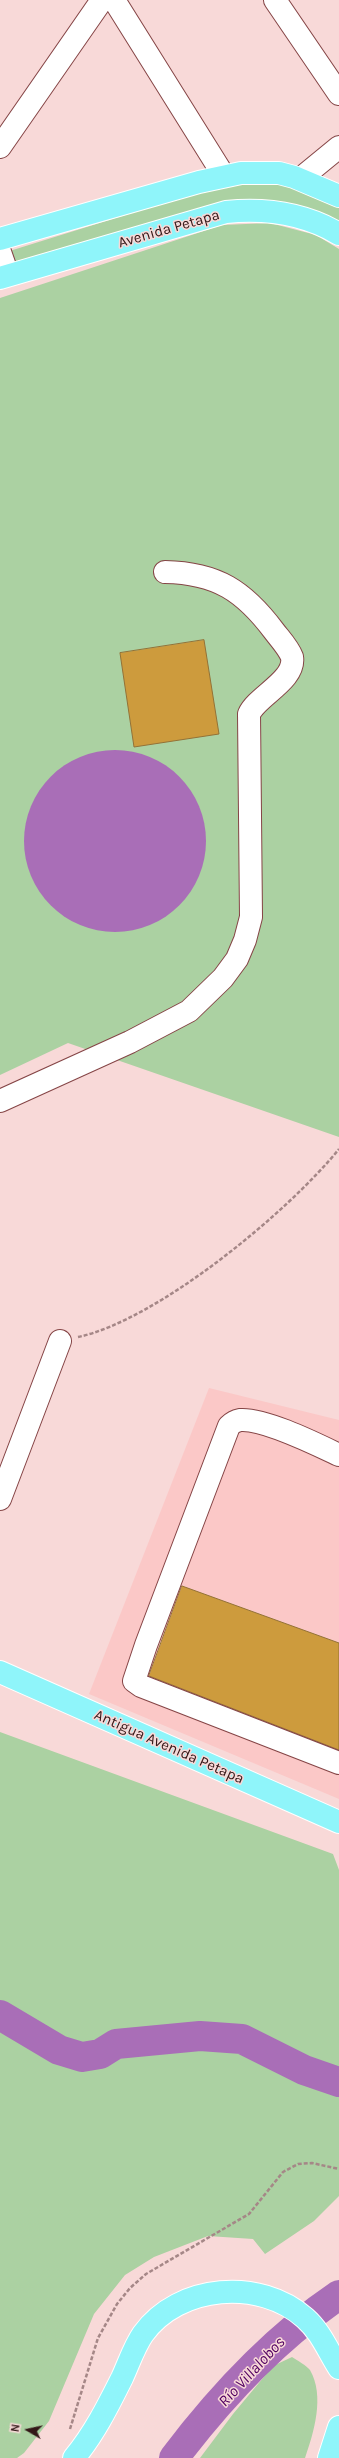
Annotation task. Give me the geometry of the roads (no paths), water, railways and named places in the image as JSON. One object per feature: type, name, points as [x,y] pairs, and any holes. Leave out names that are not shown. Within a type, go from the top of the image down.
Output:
[{"type":"main road","points":[[0,239],[224,176],[259,172],[279,173],[300,179],[339,196]]},
{"type":"main road","name":"Avenida Petapa","points":[[4,276],[226,212],[280,212],[311,220],[339,234]]},
{"type":"main road","name":"Antigua Avenida Petapa","points":[[0,1672],[339,1822]]},
{"type":"main road","points":[[74,2458],[104,2413],[142,2336],[156,2320],[175,2306],[194,2297],[215,2293],[252,2294],[281,2302],[306,2318],[324,2340],[338,2366]]},
{"type":"main road","points":[[329,2458],[339,2427]]},
{"type":"street","points":[[0,147],[102,0]]},
{"type":"street","points":[[114,0],[224,176]]},
{"type":"street","points":[[275,0],[339,94]]},
{"type":"street","points":[[300,179],[339,147]]},
{"type":"street","points":[[0,252],[4,276]]},
{"type":"street","points":[[0,1102],[130,1042],[189,1011],[223,978],[237,959],[245,940],[251,917],[249,714],[251,709],[274,689],[287,673],[291,666],[292,657],[259,611],[238,592],[196,575],[165,572]]},
{"type":"street","points":[[0,1499],[60,1341]]},
{"type":"street","points":[[339,1455],[307,1440],[263,1424],[241,1420],[229,1426],[134,1681],[141,1686],[339,1763]]},
{"type":"waterway","points":[[0,2015],[59,2050],[82,2057],[100,2054],[116,2044],[200,2036],[242,2039],[304,2070],[339,2082]]},
{"type":"waterway","name":"Río Villalobos","points":[[174,2458],[211,2412],[250,2369],[293,2330],[339,2295]]}]
